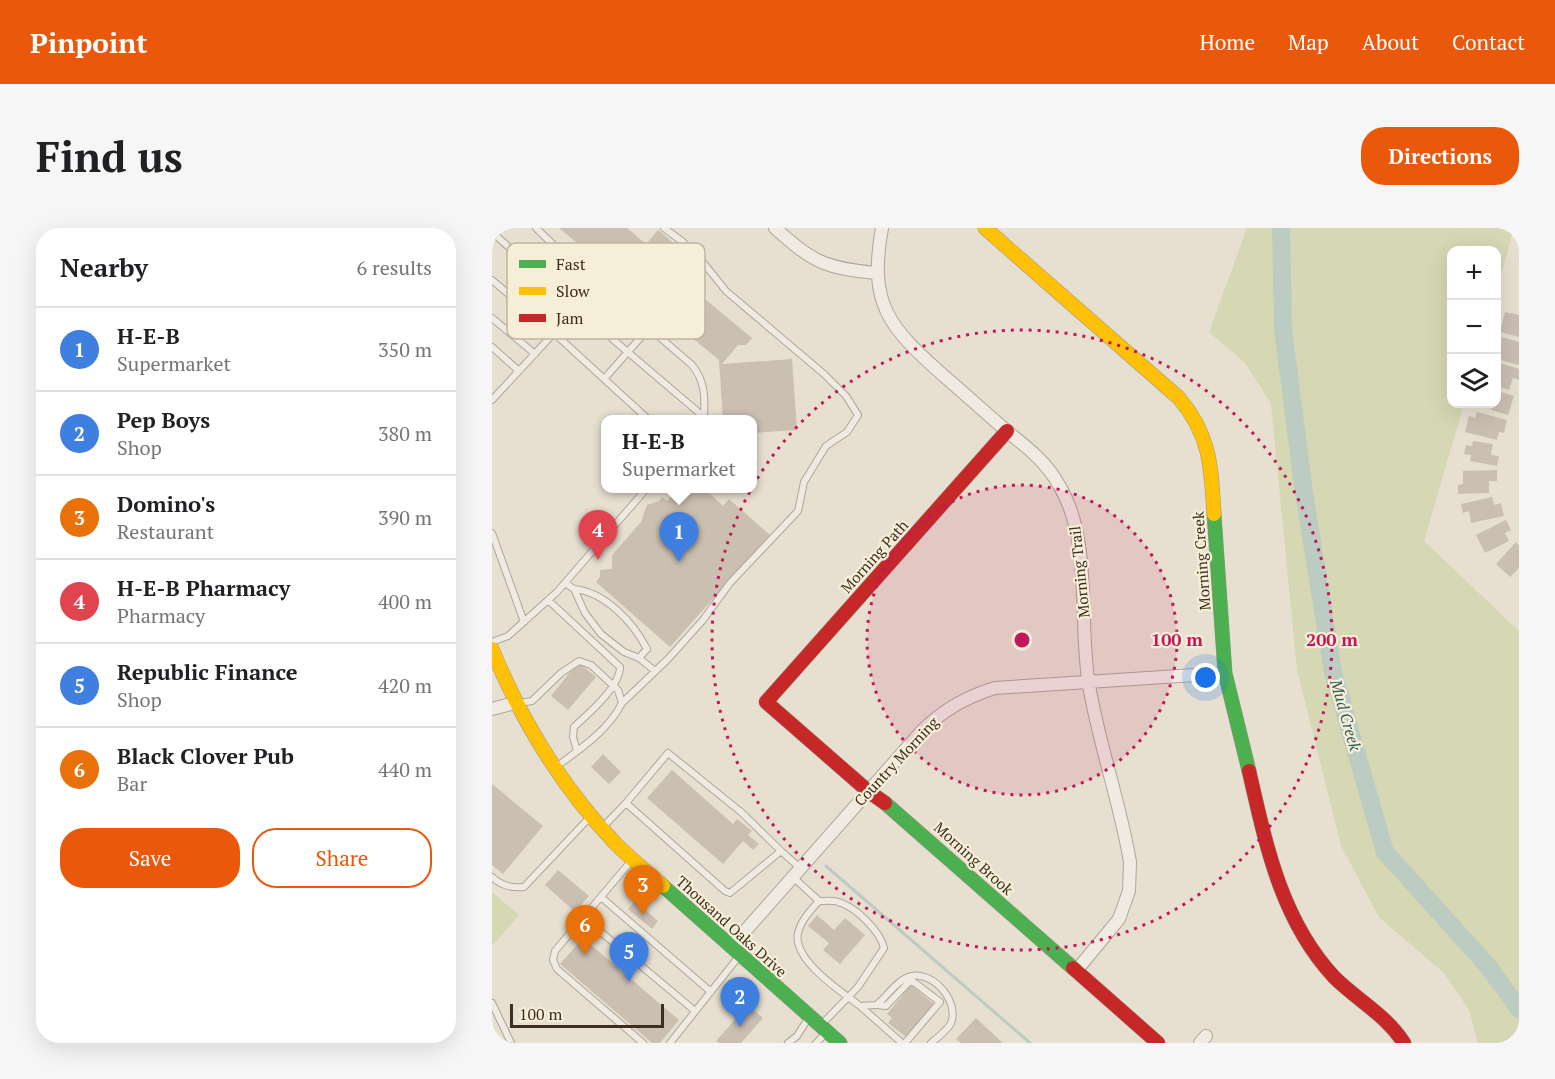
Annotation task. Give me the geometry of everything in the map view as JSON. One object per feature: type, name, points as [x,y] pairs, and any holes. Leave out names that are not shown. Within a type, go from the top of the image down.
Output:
[{"type":"street","points":[[775,228],[813,259],[841,269],[877,273]]},
{"type":"street","name":"Morning Trail","points":[[882,228],[877,256],[879,289],[886,310],[902,336],[1046,466],[1059,485],[1072,512],[1079,547],[1088,682],[1128,852],[1130,891],[1119,919],[1076,971]]},
{"type":"street","name":"Morning Creek","points":[[985,228],[1170,390],[1194,416],[1207,442],[1211,463],[1225,673],[1269,857],[1287,907],[1300,930],[1328,969],[1396,1029],[1404,1043]]},
{"type":"street","name":"Morning Path","points":[[766,702],[1007,431]]},
{"type":"street","name":"Thousand Oaks Drive","points":[[492,648],[514,703],[540,750],[591,817],[633,859],[840,1043]]},
{"type":"street","name":"Country Morning","points":[[736,951],[797,872],[868,790],[930,722],[953,705],[995,688],[1225,673]]},
{"type":"street","name":"Morning Brook","points":[[766,702],[868,790],[895,810],[1158,1043]]},
{"type":"street","points":[[492,709],[514,703]]},
{"type":"lane","points":[[536,228],[551,243]]},
{"type":"lane","points":[[664,228],[684,243]]},
{"type":"lane","points":[[492,232],[507,246]]},
{"type":"lane","points":[[554,769],[615,718],[622,703],[703,620],[736,576],[798,511],[804,482],[826,447],[847,432],[858,415],[846,396],[832,381],[726,291],[705,265]]},
{"type":"lane","points":[[492,280],[507,292]]},
{"type":"lane","points":[[492,318],[507,331]]},
{"type":"lane","points":[[517,339],[535,354]]},
{"type":"lane","points":[[493,398],[549,339]]},
{"type":"lane","points":[[561,339],[644,415]]},
{"type":"lane","points":[[613,339],[701,415]]},
{"type":"lane","points":[[604,379],[639,339]]},
{"type":"lane","points":[[662,339],[692,365],[700,376],[704,390],[704,415]]},
{"type":"lane","points":[[492,347],[519,371]]},
{"type":"lane","points":[[492,648],[524,622],[565,583],[644,493]]},
{"type":"lane","points":[[492,532],[524,622]]},
{"type":"lane","points":[[565,583],[574,590],[585,613],[601,634],[624,652],[639,658],[655,671]]},
{"type":"lane","points":[[574,590],[584,590],[600,596],[629,623],[641,637],[647,649],[639,658]]},
{"type":"lane","points":[[548,600],[620,667],[620,675],[594,708],[574,727],[573,737],[578,751]]},
{"type":"lane","points":[[514,703],[532,701],[561,673],[579,661],[591,665],[612,684],[618,690],[622,703]]},
{"type":"lane","points":[[602,829],[668,753],[741,812],[781,850],[819,901]]},
{"type":"lane","points":[[626,803],[730,893],[781,850]]},
{"type":"lane","points":[[492,877],[497,882],[511,888],[524,886],[591,817]]},
{"type":"lane","points":[[633,859],[555,951],[553,960],[557,969],[643,1043]]},
{"type":"lane","points":[[601,897],[711,992]]},
{"type":"lane","points":[[816,1043],[884,948],[882,939],[852,909],[837,901],[819,901]]},
{"type":"lane","points":[[819,901],[802,922],[797,934],[799,947],[806,959],[849,997],[904,1043],[940,1002],[911,980],[886,1006],[860,1006]]},
{"type":"lane","points":[[583,918],[695,1011]]},
{"type":"lane","points":[[669,1043],[711,992],[736,951]]},
{"type":"lane","points":[[876,1005],[906,978],[918,975],[930,979],[949,998],[952,1013],[951,1023],[931,1043]]},
{"type":"lane","points":[[492,1003],[511,1043]]},
{"type":"lane","points":[[788,1043],[797,1036],[809,1016]]},
{"type":"green space","points":[[1247,228],[1514,228],[1501,275],[1501,246],[1447,246],[1447,408],[1463,408],[1424,541],[1519,631],[1519,1043],[1478,1043],[1469,1010],[1444,973],[1379,917],[1341,846],[1297,670],[1271,404],[1246,364],[1209,332]]},
{"type":"green space","points":[[492,892],[519,915],[492,946]]},
{"type":"building","points":[[559,228],[627,228],[645,243],[577,243]]},
{"type":"building","points":[[658,230],[674,243],[647,243]]},
{"type":"building","points":[[705,299],[752,338],[746,345],[738,345],[722,364],[792,359],[797,430],[757,433],[757,415],[723,415],[719,360],[694,339],[705,339]]},
{"type":"building","points":[[1505,312],[1519,315],[1519,337],[1501,332]]},
{"type":"building","points":[[1502,337],[1519,342],[1519,365],[1501,360]]},
{"type":"building","points":[[1501,363],[1519,369],[1519,380],[1513,378],[1509,390],[1501,387]]},
{"type":"building","points":[[1501,392],[1514,396],[1508,415],[1491,410],[1492,408],[1501,408]]},
{"type":"building","points":[[1477,412],[1507,420],[1504,433],[1499,432],[1497,440],[1465,432],[1469,416],[1475,418]]},
{"type":"building","points":[[1473,441],[1493,444],[1491,455],[1499,456],[1497,466],[1470,461],[1471,455],[1464,454],[1466,445],[1472,446]]},
{"type":"building","points":[[1497,470],[1497,481],[1489,481],[1489,493],[1458,494],[1458,485],[1463,484],[1463,471]]},
{"type":"building","points":[[674,493],[709,493],[723,506],[729,499],[770,535],[670,647],[596,582],[600,577],[600,570],[612,569],[612,555],[641,522],[647,505],[659,501],[662,497],[667,501]]},
{"type":"building","points":[[1492,497],[1494,505],[1501,503],[1504,516],[1471,523],[1469,511],[1463,513],[1461,504]]},
{"type":"building","points":[[1506,520],[1511,530],[1505,533],[1509,541],[1485,553],[1476,535]]},
{"type":"building","points":[[1516,542],[1519,545],[1519,568],[1510,577],[1496,564]]},
{"type":"building","points":[[578,662],[596,677],[568,710],[551,696]]},
{"type":"building","points":[[603,754],[621,772],[609,784],[591,767]]},
{"type":"building","points":[[672,770],[733,824],[737,819],[752,831],[748,835],[759,844],[753,850],[743,841],[723,864],[647,798]]},
{"type":"building","points":[[492,784],[543,826],[503,874],[492,865]]},
{"type":"building","points":[[558,870],[589,896],[575,912],[545,885]]},
{"type":"building","points":[[635,901],[658,921],[652,929],[628,909]]},
{"type":"building","points":[[817,915],[834,930],[845,918],[865,935],[840,964],[823,950],[829,943],[808,926]]},
{"type":"building","points":[[583,938],[679,1020],[660,1043],[652,1043],[560,964]]},
{"type":"building","points":[[911,985],[934,1004],[906,1037],[888,1023],[892,1018],[887,1014]]},
{"type":"building","points":[[748,1005],[763,1018],[741,1043],[716,1041]]},
{"type":"building","points":[[976,1018],[1003,1043],[961,1043],[956,1039]]},
{"type":"waterway","name":"Mud Creek","points":[[1281,228],[1283,329],[1304,493],[1333,672],[1385,852],[1487,965],[1519,1009]]},
{"type":"waterway","points":[[826,866],[1030,1043]]},
{"type":"traffic: fast","points":[[1214,514],[1225,673],[1249,771]]},
{"type":"traffic: fast","points":[[885,803],[1073,968]]},
{"type":"traffic: fast","points":[[663,886],[840,1043]]},
{"type":"traffic: slow","points":[[985,228],[1179,398],[1190,412],[1203,439],[1210,467],[1214,514]]},
{"type":"traffic: slow","points":[[492,649],[516,702],[560,776],[615,843],[663,886]]},
{"type":"traffic: jam","points":[[885,803],[868,791],[766,702],[1007,431]]},
{"type":"traffic: jam","points":[[1249,771],[1269,854],[1288,906],[1301,931],[1316,955],[1334,977],[1389,1024],[1404,1043]]},
{"type":"traffic: jam","points":[[1073,968],[1158,1043]]},
{"type":"place","name":"H-E-B Pharmacy","points":[[598,560]]},
{"type":"place","name":"H-E-B","points":[[679,562]]},
{"type":"place","name":"Domino's","points":[[643,915]]},
{"type":"place","name":"Black Clover Pub","points":[[585,955]]},
{"type":"place","name":"Republic Finance","points":[[629,982]]},
{"type":"place","name":"Pep Boys","points":[[740,1027]]}]
